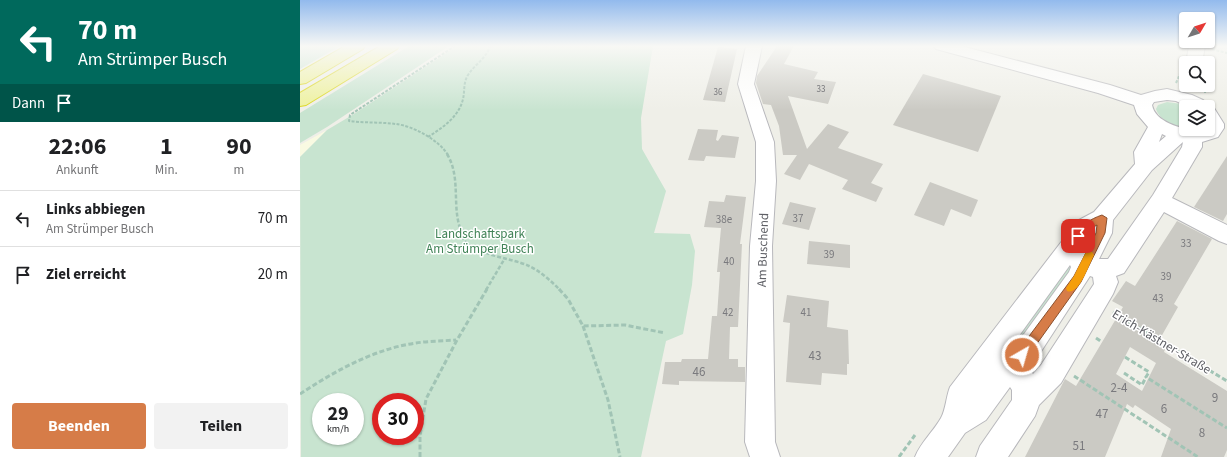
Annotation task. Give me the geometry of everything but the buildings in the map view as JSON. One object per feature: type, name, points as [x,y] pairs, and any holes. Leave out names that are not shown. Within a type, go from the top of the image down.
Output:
[{"type":"highway","points":[[300,79],[320,67]]},
{"type":"highway","points":[[300,101],[356,67]]},
{"type":"street","name":"Am Buschend","points":[[750,67],[746,84],[765,142],[766,181],[761,246],[760,442],[765,457]]},
{"type":"street","points":[[1025,67],[1104,89],[1143,102]]},
{"type":"street","points":[[1172,96],[1179,90]]},
{"type":"street","points":[[1143,102],[1154,96],[1172,96],[1180,100]]},
{"type":"street","points":[[1143,102],[1145,113],[1158,125],[1179,132]]},
{"type":"street","points":[[1145,165],[1144,152],[1158,125]]},
{"type":"street","points":[[930,457],[955,423],[976,410],[997,381],[1032,342],[1078,279],[1086,260],[1087,226],[1102,218],[1145,165],[1157,157],[1171,141],[1184,136]]},
{"type":"street","points":[[1086,260],[1111,269],[1116,266],[1160,201],[1192,147],[1187,136]]},
{"type":"street","points":[[1160,201],[1227,235]]},
{"type":"street","points":[[991,457],[1024,406],[1027,398],[1043,384],[1057,365],[1105,287],[1106,282],[1086,260]]},
{"type":"street","points":[[955,423],[960,397],[980,368],[1086,260]]},
{"type":"street","points":[[1011,367],[1020,377],[1025,386],[1027,398]]},
{"type":"path","points":[[423,67],[350,115],[349,121],[405,126],[428,137],[445,150],[453,164],[456,186],[456,216],[464,240],[478,250],[529,266],[552,282],[568,299],[583,326],[608,400],[620,457]]},
{"type":"path","points":[[428,137],[447,124],[460,110],[463,100],[464,82],[469,74],[476,67]]},
{"type":"path","points":[[420,457],[420,436],[426,399],[457,340],[505,258]]},
{"type":"path","name":"Erich-Kästner-Straße","points":[[1097,302],[1227,381]]},
{"type":"path","points":[[583,326],[625,325],[665,333]]},
{"type":"path","points":[[300,394],[344,367],[371,355],[414,343],[457,340]]},
{"type":"path","points":[[1124,373],[1142,385],[1149,372],[1125,357]]},
{"type":"path","points":[[1057,365],[1198,457]]},
{"type":"path","points":[[1146,377],[1227,428]]},
{"type":"shaded area","points":[[327,130],[300,157],[300,145]]},
{"type":"green space","points":[[374,67],[417,67],[327,127],[300,143],[300,113]]},
{"type":"green space","name":"Landschaftspark Am Strümper Busch","points":[[425,67],[649,67],[641,118],[642,149],[666,191],[654,233],[690,234],[695,251],[692,285],[683,334],[666,341],[641,457],[301,457],[300,157],[327,130]]},
{"type":"green space","points":[[1167,102],[1179,104],[1179,126],[1164,120],[1161,117],[1156,109],[1158,105]]},
{"type":"green space","points":[[1069,260],[1076,265],[1019,352],[998,354]]},
{"type":"slow traffic","points":[[1070,288],[1078,279],[1089,255]]},
{"type":"route","points":[[1022,355],[1078,279],[1088,256],[1101,233],[1102,218],[1087,226],[1078,236]]}]
